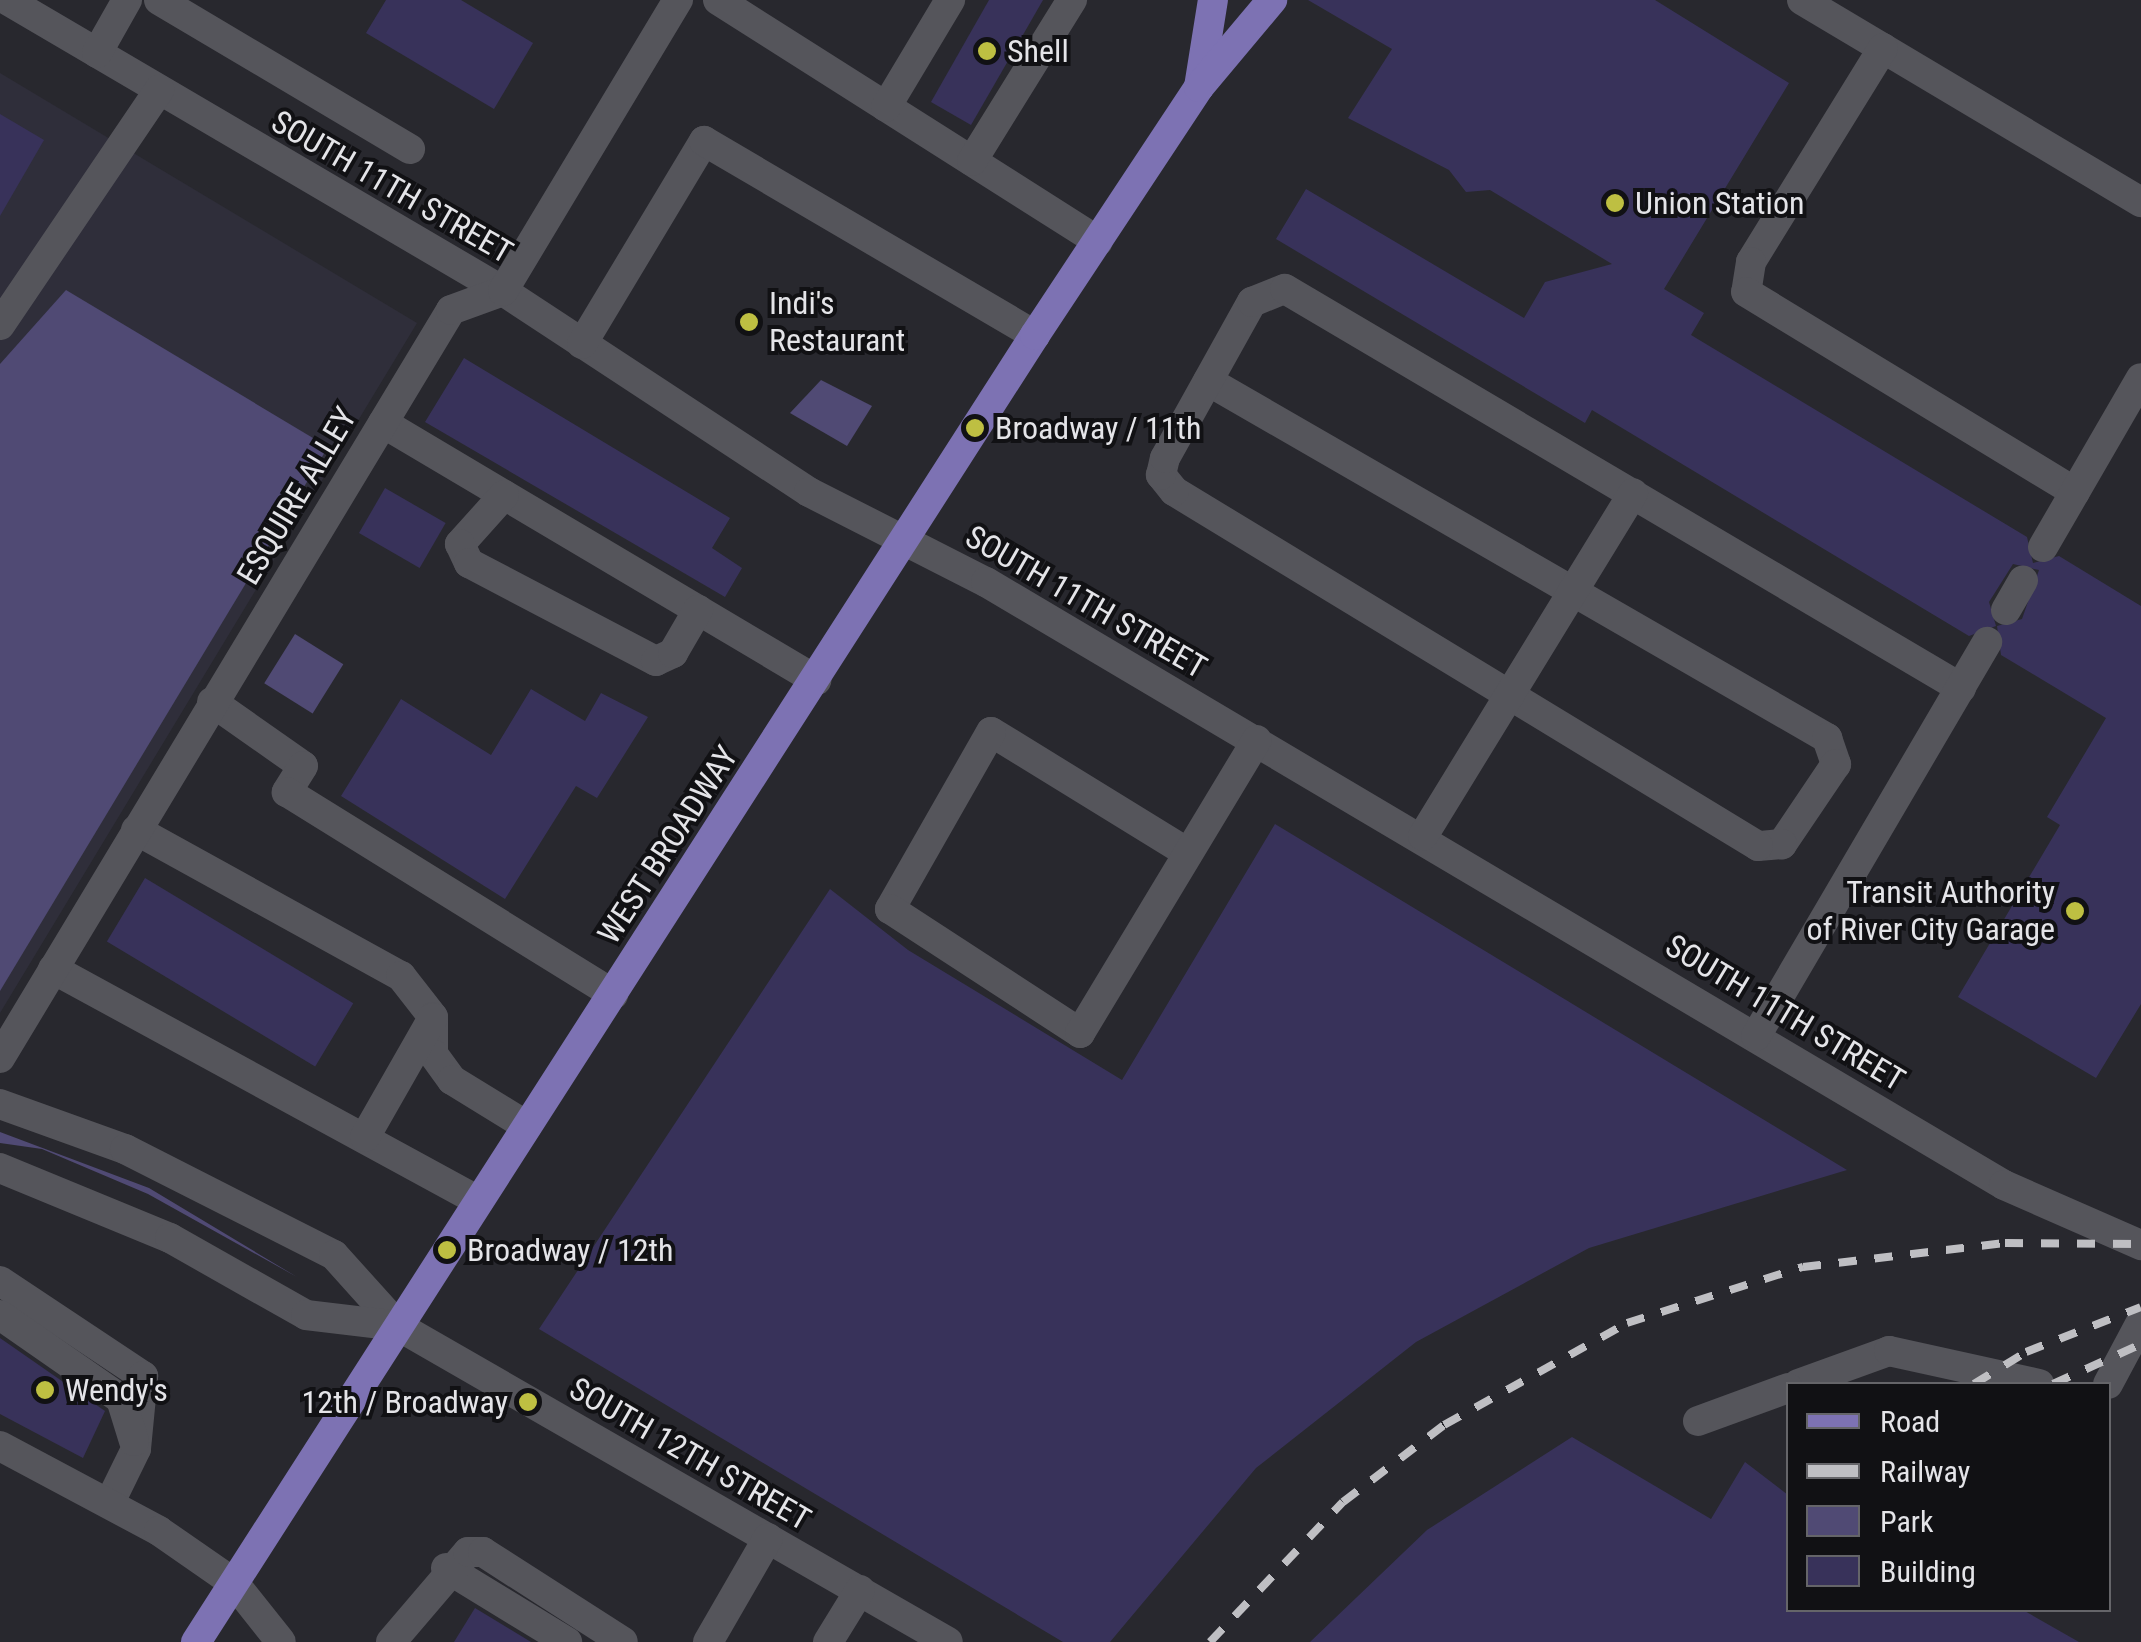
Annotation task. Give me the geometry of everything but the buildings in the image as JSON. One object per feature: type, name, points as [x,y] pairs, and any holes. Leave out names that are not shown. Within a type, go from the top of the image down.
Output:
[{"type":"main road","name":"WEST BROADWAY","points":[[1199,87],[1213,0]]},
{"type":"main road","name":"WEST BROADWAY","points":[[196,1642],[906,542],[1035,335],[1199,87],[1272,0]]},
{"type":"street","name":"SOUTH 11TH STREET","points":[[8,0],[503,291],[809,492],[906,542],[1423,836],[2004,1185],[2141,1246]]},
{"type":"street","points":[[96,53],[127,0]]},
{"type":"street","points":[[159,0],[410,149]]},
{"type":"street","points":[[503,291],[678,0]]},
{"type":"street","points":[[718,0],[1098,241]]},
{"type":"street","points":[[886,107],[950,0]]},
{"type":"street","points":[[972,162],[1072,0]]},
{"type":"street","points":[[1802,0],[2141,202]]},
{"type":"street","points":[[1883,48],[1750,262],[1746,292],[2075,492]]},
{"type":"street","points":[[0,326],[159,90]]},
{"type":"street","points":[[582,344],[704,141],[1035,335]]},
{"type":"street","points":[[1208,381],[1827,738],[1836,764],[1769,850],[1174,490],[1162,475],[1165,458],[1252,302],[1286,289],[1961,688]]},
{"type":"street","name":"ESQUIRE ALLEY","points":[[0,1058],[452,310],[503,291]]},
{"type":"street","points":[[2042,546],[2140,381]]},
{"type":"street","points":[[382,424],[816,680]]},
{"type":"street","points":[[1423,836],[1634,494]]},
{"type":"street","points":[[504,495],[460,544],[470,563],[656,661],[673,652],[698,610]]},
{"type":"street","points":[[2006,610],[2023,580]]},
{"type":"street","points":[[1756,1036],[1987,642]]},
{"type":"street","points":[[212,702],[303,766],[288,792],[613,994]]},
{"type":"street","points":[[1188,853],[991,732],[890,909],[1080,1033],[1257,740]]},
{"type":"street","points":[[136,830],[401,976],[433,1017],[434,1054],[452,1080],[528,1126]]},
{"type":"street","points":[[53,969],[479,1200]]},
{"type":"street","points":[[365,1137],[433,1017]]},
{"type":"street","points":[[0,1104],[125,1149],[260,1213],[346,1262],[398,1326]]},
{"type":"street","points":[[0,1168],[170,1238],[306,1314],[398,1326]]},
{"type":"street","points":[[0,1281],[144,1376],[136,1448],[112,1498]]},
{"type":"street","points":[[0,1315],[121,1398],[136,1448]]},
{"type":"street","points":[[2109,1382],[2141,1322]]},
{"type":"street","name":"SOUTH 12TH STREET","points":[[398,1326],[948,1642]]},
{"type":"street","points":[[1804,1382],[1889,1351],[2030,1382]]},
{"type":"street","points":[[1698,1421],[1786,1389]]},
{"type":"street","points":[[0,1429],[10,1452],[84,1497],[112,1498],[234,1584],[281,1642]]},
{"type":"street","points":[[708,1642],[768,1538]]},
{"type":"street","points":[[391,1642],[446,1568],[483,1552],[623,1642]]},
{"type":"street","points":[[446,1568],[567,1642]]},
{"type":"street","points":[[828,1642],[860,1590]]},
{"type":"shaded area","points":[[0,73],[417,323],[0,1013]]},
{"type":"green space","points":[[66,290],[328,447],[0,991],[0,364]]},
{"type":"green space","points":[[821,380],[872,406],[847,446],[790,413]]},
{"type":"green space","points":[[295,634],[343,664],[313,713],[264,683]]},
{"type":"green space","points":[[0,1132],[149,1188],[297,1277],[148,1194],[42,1149],[0,1143]]},
{"type":"railway","points":[[1210,1642],[1343,1502],[1444,1425],[1627,1323],[1803,1267],[2005,1243],[2141,1244]]},
{"type":"railway","points":[[1977,1382],[2026,1352],[2141,1307]]},
{"type":"railway","points":[[2057,1382],[2141,1344]]},
{"type":"place","name":"Shell","points":[[987,51]]},
{"type":"place","name":"Union Station","points":[[1615,203]]},
{"type":"place","name":"Indi's Restaurant","points":[[749,322]]},
{"type":"place","name":"Broadway / 11th","points":[[975,428]]},
{"type":"place","name":"Transit Authority of River City Garage","points":[[2075,911]]},
{"type":"place","name":"Broadway / 12th","points":[[447,1250]]},
{"type":"place","name":"Wendy's","points":[[45,1390]]},
{"type":"place","name":"12th / Broadway","points":[[528,1402]]}]
